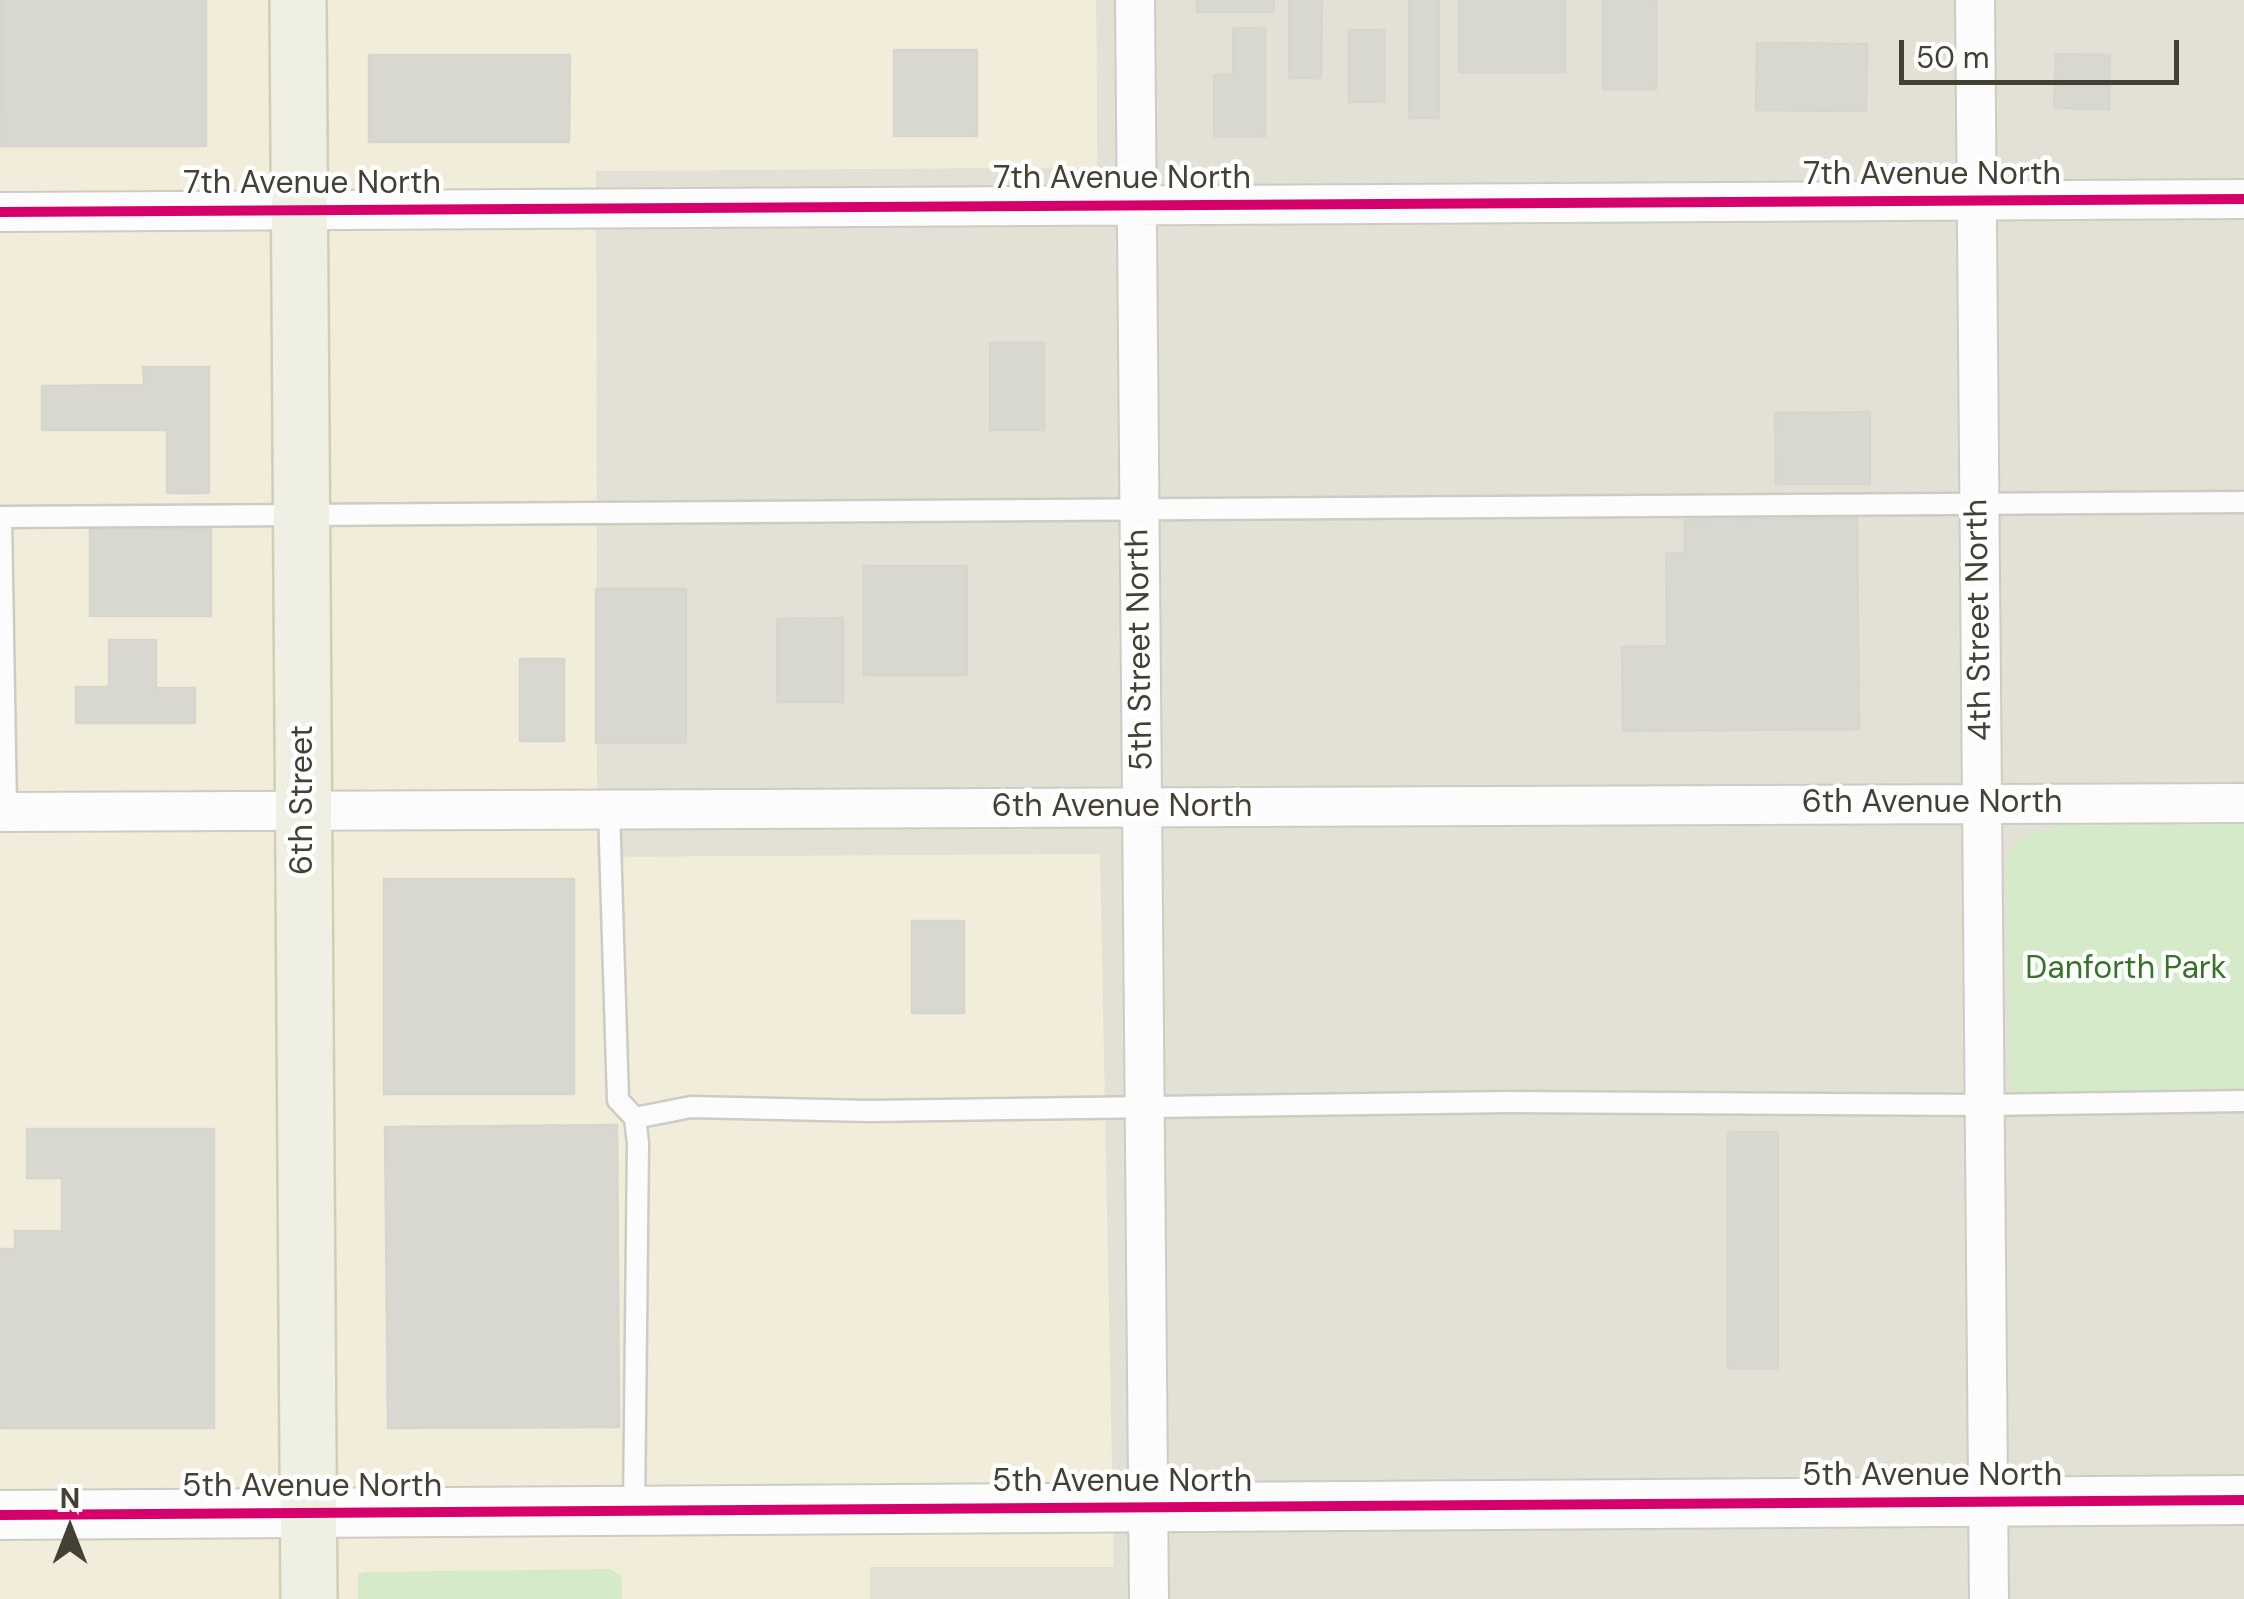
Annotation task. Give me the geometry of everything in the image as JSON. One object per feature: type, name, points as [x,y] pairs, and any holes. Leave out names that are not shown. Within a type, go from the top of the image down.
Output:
[{"type":"main road","name":"6th Street","points":[[298,0],[309,1599]]},
{"type":"street","name":"5th Street North","points":[[1135,0],[1149,1599]]},
{"type":"street","name":"4th Street North","points":[[1975,0],[1990,1599]]},
{"type":"street","name":"7th Avenue North","points":[[0,212],[2244,199]]},
{"type":"street","name":"6th Avenue North","points":[[3,812],[2244,803]]},
{"type":"street","name":"5th Avenue North","points":[[0,1515],[2244,1500]]},
{"type":"lane","points":[[3,812],[0,517],[2244,502]]},
{"type":"lane","points":[[609,810],[618,1100],[635,1118],[638,1144],[634,1510]]},
{"type":"lane","points":[[635,1118],[690,1107],[868,1111],[1508,1102],[1985,1105],[2244,1101]]},
{"type":"shaded area","points":[[0,0],[1096,0],[1097,167],[596,171],[597,857],[1100,854],[1114,1567],[870,1567],[870,1599],[0,1599]]},
{"type":"shaded area","points":[[1096,0],[2244,0],[2244,1599],[870,1599],[869,1567],[1113,1567],[1099,854],[597,858],[596,171],[1097,167]]},
{"type":"green space","name":"Danforth Park","points":[[2244,824],[2244,1093],[2012,1089],[2006,857],[2019,838],[2061,825]]},
{"type":"green space","points":[[610,1569],[622,1577],[622,1599],[358,1599],[358,1574],[366,1572]]},
{"type":"building","points":[[1,0],[206,0],[206,146],[0,146]]},
{"type":"building","points":[[1197,0],[1274,0],[1274,12],[1197,12]]},
{"type":"building","points":[[1289,0],[1322,0],[1321,78],[1289,78]]},
{"type":"building","points":[[1409,0],[1439,0],[1439,118],[1409,118]]},
{"type":"building","points":[[1459,0],[1565,0],[1565,72],[1459,72]]},
{"type":"building","points":[[1603,0],[1656,0],[1656,89],[1603,89]]},
{"type":"building","points":[[1233,28],[1265,28],[1265,136],[1214,136],[1214,75],[1233,75]]},
{"type":"building","points":[[1349,30],[1384,30],[1384,102],[1349,102]]},
{"type":"building","points":[[1757,43],[1867,44],[1866,111],[1756,110]]},
{"type":"building","points":[[894,50],[977,50],[977,136],[894,136]]},
{"type":"building","points":[[2056,54],[2110,55],[2109,109],[2054,108]]},
{"type":"building","points":[[369,55],[570,55],[569,142],[369,142]]},
{"type":"building","points":[[990,343],[1044,343],[1044,430],[990,430]]},
{"type":"building","points":[[143,367],[209,367],[209,493],[167,493],[167,430],[42,430],[42,386],[144,385]]},
{"type":"building","points":[[1870,412],[1870,484],[1776,484],[1775,413]]},
{"type":"building","points":[[1857,518],[1859,729],[1623,731],[1622,647],[1667,646],[1666,553],[1685,553],[1685,520]]},
{"type":"building","points":[[90,529],[211,529],[211,616],[90,616]]},
{"type":"building","points":[[864,566],[967,566],[967,675],[864,675]]},
{"type":"building","points":[[596,589],[686,589],[686,743],[596,743]]},
{"type":"building","points":[[843,618],[843,702],[777,702],[777,619]]},
{"type":"building","points":[[109,640],[156,640],[156,688],[195,688],[195,723],[76,723],[76,687],[109,687]]},
{"type":"building","points":[[520,659],[564,659],[564,741],[520,741]]},
{"type":"building","points":[[384,879],[574,879],[574,1094],[384,1094]]},
{"type":"building","points":[[912,921],[964,921],[964,1013],[912,1013]]},
{"type":"building","points":[[617,1125],[619,1427],[388,1428],[385,1127]]},
{"type":"building","points":[[27,1129],[214,1129],[214,1428],[0,1428],[0,1249],[15,1249],[15,1231],[62,1231],[62,1178],[27,1178]]},
{"type":"building","points":[[1728,1132],[1778,1132],[1778,1368],[1728,1368]]},
{"type":"cycle path","points":[[0,212],[2244,199]]},
{"type":"cycle path","points":[[0,1515],[2244,1500]]}]
